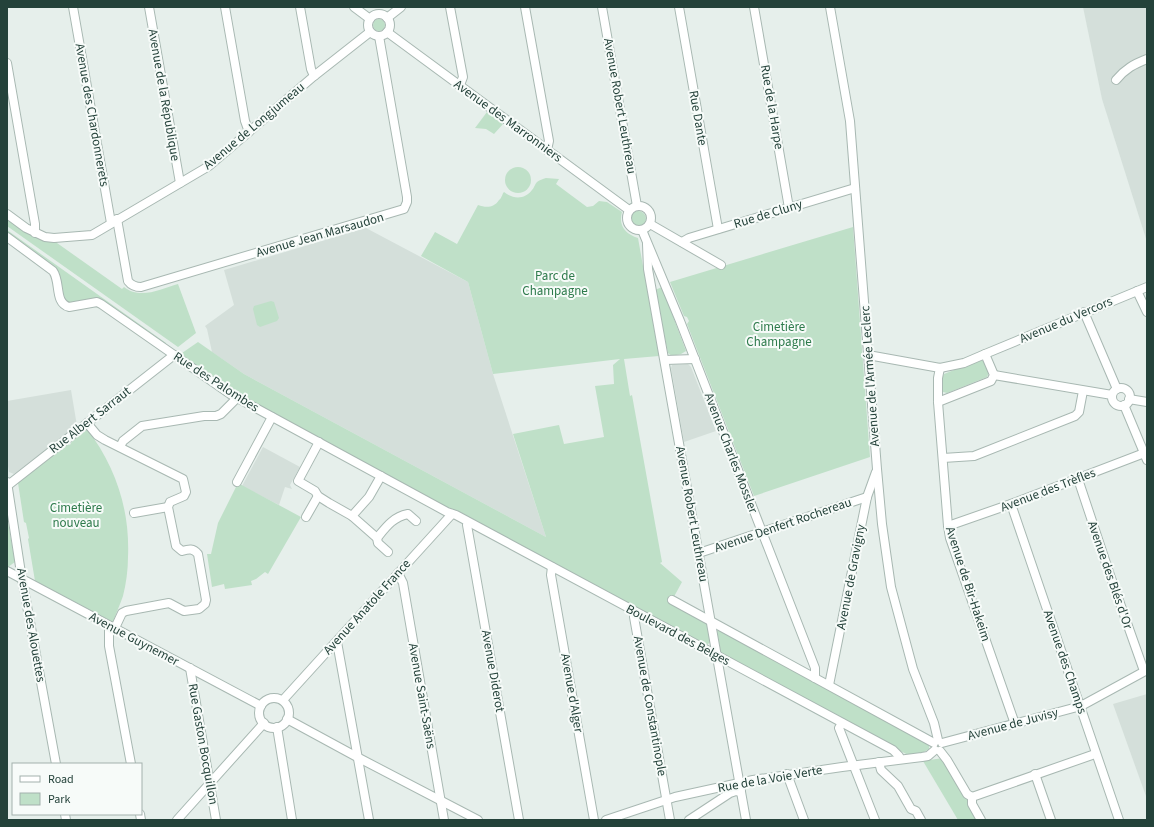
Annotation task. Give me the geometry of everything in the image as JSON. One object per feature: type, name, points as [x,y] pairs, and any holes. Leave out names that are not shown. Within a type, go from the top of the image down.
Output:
[{"type":"street","name":"Avenue des Chardonnerets","points":[[73,7],[114,221]]},
{"type":"street","name":"Avenue de la République","points":[[149,7],[180,183]]},
{"type":"street","points":[[225,7],[248,132]]},
{"type":"street","points":[[300,7],[311,69],[314,76]]},
{"type":"street","points":[[354,7],[382,15],[387,18],[389,25],[387,32],[379,36],[370,32],[368,25],[374,13]]},
{"type":"street","points":[[387,18],[401,7]]},
{"type":"street","points":[[450,7],[463,77],[460,85]]},
{"type":"street","points":[[525,7],[549,141],[548,150]]},
{"type":"street","name":"Avenue Robert Leuthreau","points":[[602,7],[637,206]]},
{"type":"street","name":"Rue Dante","points":[[679,7],[718,229]]},
{"type":"street","name":"Rue de la Harpe","points":[[754,7],[789,208]]},
{"type":"street","name":"Avenue de l'Armée Leclerc","points":[[830,7],[850,121],[877,469],[882,524],[891,588],[914,669],[934,723],[938,745]]},
{"type":"street","name":"Avenue de Longjumeau","points":[[7,214],[35,233],[45,237],[54,238],[92,235],[209,166],[314,76],[370,32]]},
{"type":"street","name":"Avenue des Marronniers","points":[[387,32],[629,210]]},
{"type":"street","name":"Avenue Jean Marsaudon","points":[[114,221],[128,281],[137,287],[141,287],[404,210],[407,197],[379,36]]},
{"type":"street","points":[[1116,80],[1124,70],[1135,63],[1147,59]]},
{"type":"street","points":[[7,63],[35,224],[35,233]]},
{"type":"street","name":"Rue de Cluny","points":[[682,242],[689,238],[855,188]]},
{"type":"street","points":[[637,206],[644,207],[650,212],[650,224],[642,230],[634,229],[629,224],[627,217],[629,210],[637,206]]},
{"type":"street","points":[[650,224],[721,265]]},
{"type":"street","name":"Avenue Charles Mossler","points":[[642,230],[695,359],[815,668],[815,678]]},
{"type":"street","name":"Rue des Palombes","points":[[7,238],[53,271],[56,275],[60,300],[65,306],[69,307],[97,302],[101,304],[237,398],[452,514]]},
{"type":"street","name":"Avenue Robert Leuthreau","points":[[647,244],[648,269],[746,820]]},
{"type":"street","name":"Avenue du Vercors","points":[[940,368],[964,363],[1147,287]]},
{"type":"street","points":[[1137,291],[1147,312]]},
{"type":"street","points":[[1084,312],[1117,388]]},
{"type":"street","points":[[938,402],[991,381],[994,375],[985,354]]},
{"type":"street","name":"Rue Albert Sarraut","points":[[7,484],[174,355]]},
{"type":"street","points":[[868,355],[940,368]]},
{"type":"street","points":[[665,360],[695,359]]},
{"type":"street","name":"Avenue de Bir-Hakeim","points":[[940,368],[938,378],[938,402],[950,538],[1015,724]]},
{"type":"street","points":[[994,375],[1112,396]]},
{"type":"street","points":[[1117,388],[1114,390],[1112,396],[1115,404],[1121,406],[1127,402],[1147,402]]},
{"type":"street","points":[[1117,388],[1122,388],[1128,391],[1127,402],[1146,455]]},
{"type":"street","points":[[943,458],[974,456],[1075,416],[1079,412],[1083,391]]},
{"type":"street","points":[[120,447],[124,441],[142,426],[204,416],[216,416],[237,398]]},
{"type":"street","points":[[236,482],[272,417]]},
{"type":"street","points":[[87,423],[97,435],[182,479],[186,492],[184,496],[170,502],[168,507],[176,546],[182,551],[190,549],[198,554],[206,600],[205,604],[199,609],[184,611],[169,603],[126,611],[122,613],[109,631],[110,646],[131,763]]},
{"type":"street","points":[[319,442],[298,481],[315,491],[318,496],[352,516],[377,538],[378,543],[388,552]]},
{"type":"street","name":"Avenue des Trèfles","points":[[948,526],[1146,455]]},
{"type":"street","name":"Avenue de Gravigny","points":[[829,685],[867,497],[877,469]]},
{"type":"street","points":[[352,516],[370,497],[381,476]]},
{"type":"street","name":"Avenue des Blés d'Or","points":[[1078,479],[1110,575],[1145,671]]},
{"type":"street","name":"Avenue des Alouettes","points":[[7,484],[56,763]]},
{"type":"street","points":[[306,517],[318,496]]},
{"type":"street","name":"Avenue Denfert Rochereau","points":[[699,553],[867,497]]},
{"type":"street","name":"Avenue des Champs","points":[[1011,504],[1081,706],[1095,754],[1119,820]]},
{"type":"street","points":[[134,513],[168,507]]},
{"type":"street","points":[[377,538],[391,522],[398,517],[408,514],[416,521]]},
{"type":"street","name":"Boulevard des Belges","points":[[452,514],[893,750],[900,759]]},
{"type":"street","name":"Avenue Anatole France","points":[[283,700],[452,514]]},
{"type":"street","name":"Avenue Diderot","points":[[468,522],[467,525],[519,820]]},
{"type":"street","name":"Avenue d'Alger","points":[[552,567],[551,575],[594,820]]},
{"type":"street","name":"Avenue Guynemer","points":[[7,571],[261,706]]},
{"type":"street","name":"Avenue Saint-Saëns","points":[[398,573],[403,582],[444,820]]},
{"type":"street","name":"Boulevard des Belges","points":[[672,600],[938,745]]},
{"type":"street","name":"Avenue de Constantinople","points":[[635,612],[634,617],[670,820]]},
{"type":"street","points":[[337,642],[369,820]]},
{"type":"street","name":"Rue Gaston Bocquillon","points":[[190,668],[216,820]]},
{"type":"street","name":"Avenue de Juvisy","points":[[938,745],[1081,706],[1145,671]]},
{"type":"street","points":[[278,698],[283,700],[288,707],[289,712],[287,719],[282,725],[270,727],[264,723],[260,715],[261,706],[269,699],[278,698]]},
{"type":"street","points":[[287,719],[478,820]]},
{"type":"street","points":[[177,820],[264,723]]},
{"type":"street","points":[[842,723],[839,728],[875,820]]},
{"type":"street","points":[[277,727],[292,820]]},
{"type":"street","points":[[938,745],[967,794],[972,797]]},
{"type":"street","name":"Rue de la Voie Verte","points":[[606,820],[666,800],[740,783],[787,774],[928,756],[938,745]]},
{"type":"street","points":[[972,797],[1095,754]]},
{"type":"street","points":[[878,762],[881,770],[898,786],[911,809],[916,811],[921,820]]},
{"type":"street","points":[[787,774],[804,820]]},
{"type":"street","points":[[1035,774],[1051,820]]},
{"type":"street","points":[[689,820],[730,793],[736,791],[741,792]]},
{"type":"street","points":[[972,797],[972,804],[981,820]]},
{"type":"shaded area","points":[[1083,7],[1147,7],[1147,242],[1102,99]]},
{"type":"shaded area","points":[[366,228],[468,282],[493,374],[546,537],[244,374],[212,352],[205,326],[234,305],[224,270]]},
{"type":"shaded area","points":[[688,364],[691,367],[716,431],[684,442],[671,368],[672,365]]},
{"type":"shaded area","points":[[71,390],[77,426],[14,474],[9,472],[7,460],[7,401]]},
{"type":"shaded area","points":[[263,447],[300,467],[290,485],[292,489],[285,487],[279,505],[242,486]]},
{"type":"shaded area","points":[[1147,694],[1147,799],[1113,704]]},
{"type":"green space","points":[[377,19],[381,19],[385,25],[381,31],[377,31],[373,27],[373,23]]},
{"type":"green space","points":[[487,112],[503,124],[494,134],[486,129],[475,128]]},
{"type":"green space","points":[[518,167],[527,171],[531,180],[527,189],[518,193],[509,189],[505,180],[509,171]]},
{"type":"green space","name":"Parc de Champagne","points":[[546,178],[559,179],[556,184],[587,207],[593,206],[599,201],[607,202],[622,212],[621,221],[624,229],[638,238],[659,356],[624,359],[630,396],[632,395],[662,562],[660,563],[682,582],[670,604],[707,624],[710,642],[707,645],[470,520],[461,512],[449,510],[238,396],[181,355],[198,342],[244,374],[546,537],[513,434],[559,425],[564,444],[604,437],[595,386],[614,384],[613,365],[620,359],[493,374],[468,282],[421,256],[435,232],[457,244],[478,205],[487,207],[495,205],[504,192],[515,197],[526,196],[537,182]]},
{"type":"green space","points":[[635,211],[641,211],[646,216],[644,225],[641,227],[635,227],[630,222],[630,216]]},
{"type":"green space","points":[[7,218],[32,236],[44,241],[56,241],[122,289],[124,287],[130,291],[144,293],[158,291],[178,284],[196,333],[178,347],[7,226]]},
{"type":"green space","name":"Cimetière Champagne","points":[[853,227],[870,457],[754,496],[687,324],[689,321],[687,317],[684,316],[670,282]]},
{"type":"green space","points":[[7,230],[166,343],[164,345],[103,302],[72,304],[64,302],[58,275],[7,234]]},
{"type":"green space","points":[[662,287],[686,351],[672,356],[668,353],[655,290]]},
{"type":"green space","points":[[271,301],[274,302],[279,318],[277,321],[260,327],[257,325],[253,309],[254,306]]},
{"type":"green space","points":[[979,360],[984,361],[989,372],[987,377],[947,393],[943,392],[941,380],[944,374]]},
{"type":"green space","name":"Cimetière nouveau","points":[[87,429],[106,458],[113,474],[124,506],[127,523],[127,577],[123,596],[113,622],[35,581],[29,538],[26,523],[24,522],[18,483],[68,444],[70,445],[72,441]]},
{"type":"green space","points":[[238,483],[301,517],[268,574],[265,572],[251,581],[252,585],[225,589],[224,584],[212,587],[207,554],[211,554],[218,523]]},
{"type":"green space","points":[[7,517],[15,562],[8,567],[7,566]]},
{"type":"green space","points":[[720,629],[929,745],[929,749],[922,753],[908,755],[721,655],[717,631]]},
{"type":"green space","points":[[943,758],[979,820],[958,820],[923,761]]}]
